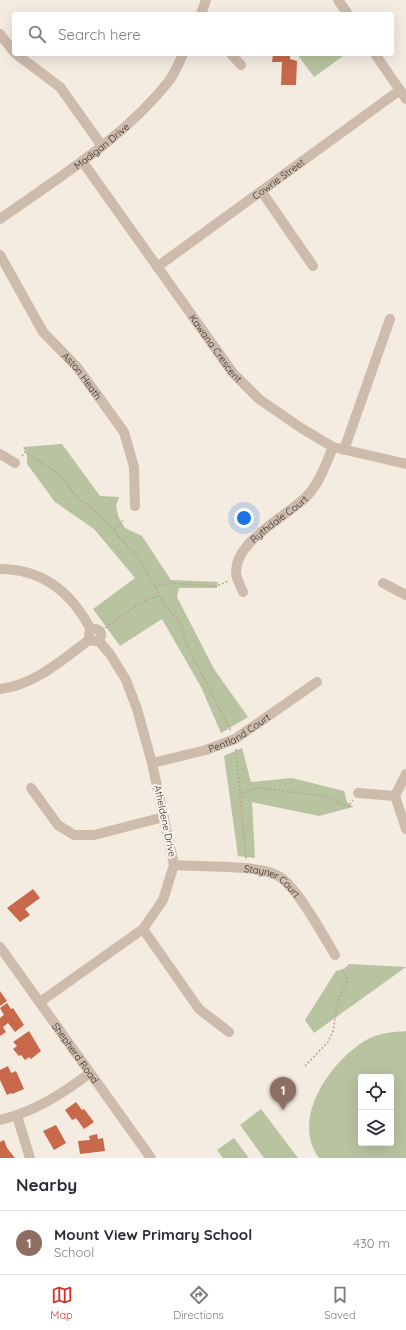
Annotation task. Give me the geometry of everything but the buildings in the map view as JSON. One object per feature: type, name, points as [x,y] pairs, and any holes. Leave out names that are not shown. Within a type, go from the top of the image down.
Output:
[{"type":"street","points":[[202,12],[206,0]]},
{"type":"street","points":[[338,0],[347,12]]},
{"type":"street","points":[[0,34],[12,49]]},
{"type":"street","points":[[19,56],[60,87],[102,146]]},
{"type":"street","name":"Madigan Drive","points":[[0,219],[102,146],[146,106],[170,80],[182,56]]},
{"type":"street","points":[[233,56],[241,65]]},
{"type":"street","points":[[376,56],[406,99]]},
{"type":"street","name":"Cowrie Street","points":[[157,267],[400,90]]},
{"type":"street","name":"Kawana Crescent","points":[[82,161],[233,373],[259,399],[301,428],[333,447],[406,464]]},
{"type":"street","points":[[262,192],[313,266]]},
{"type":"street","name":"Aston Heath","points":[[0,255],[43,332],[77,367],[124,432],[134,467],[135,506]]},
{"type":"street","points":[[344,450],[390,319]]},
{"type":"street","name":"Rythdale Court","points":[[237,577],[238,565],[248,544],[256,535],[307,496],[316,484],[333,447]]},
{"type":"street","points":[[0,454],[15,463]]},
{"type":"street","name":"Atheldene Drive","points":[[0,569],[29,573],[57,586],[80,610],[93,636],[110,654],[126,680],[137,709],[152,763],[174,865],[163,900],[142,929],[40,1002]]},
{"type":"street","points":[[237,577],[243,592]]},
{"type":"street","points":[[383,583],[406,595]]},
{"type":"street","points":[[0,689],[21,684],[39,675],[93,636]]},
{"type":"street","name":"Pentland Court","points":[[152,763],[206,750],[235,739],[317,682]]},
{"type":"street","points":[[406,774],[395,796],[406,829]]},
{"type":"street","points":[[31,788],[58,825],[74,835],[94,835],[164,817]]},
{"type":"street","points":[[358,793],[395,796]]},
{"type":"street","name":"Stayner Court","points":[[174,865],[247,869],[265,871],[280,876],[291,886],[335,955]]},
{"type":"street","points":[[142,929],[199,1009],[229,1032]]},
{"type":"street","name":"Shepherd Road","points":[[0,947],[151,1158]]},
{"type":"street","points":[[0,1120],[17,1116],[50,1101],[90,1073]]},
{"type":"street","points":[[17,1116],[30,1158]]},
{"type":"path","points":[[15,463],[25,452],[60,475],[77,497],[102,517],[139,559],[167,608],[181,623],[186,643],[235,739],[247,869]]},
{"type":"path","points":[[114,530],[123,520]]},
{"type":"path","points":[[155,587],[170,583],[217,586],[237,577]]},
{"type":"path","points":[[105,628],[140,603],[160,595]]},
{"type":"path","points":[[239,794],[259,788],[325,796],[348,806],[358,793]]},
{"type":"path","points":[[305,1066],[328,1042],[333,1030],[339,996],[346,986],[347,978],[342,968]]},
{"type":"green space","points":[[298,56],[343,56],[314,77]]},
{"type":"green space","points":[[62,444],[100,496],[119,497],[116,506],[119,518],[125,528],[142,536],[171,580],[218,582],[217,588],[179,588],[177,597],[214,669],[248,717],[221,733],[201,687],[162,619],[120,646],[93,609],[135,578],[94,529],[55,502],[27,464],[27,455],[23,447]]},
{"type":"green space","points":[[242,748],[251,782],[292,778],[344,791],[347,802],[353,807],[319,816],[252,802],[255,858],[238,856],[224,756]]},
{"type":"green space","points":[[349,964],[406,967],[314,1033],[305,1020],[336,971],[344,969]]},
{"type":"green space","points":[[406,1031],[406,1158],[319,1158],[311,1142],[309,1125],[312,1107],[319,1090],[342,1059],[356,1047],[374,1036]]},
{"type":"green space","points":[[261,1109],[298,1158],[264,1158],[240,1125]]},
{"type":"green space","points":[[234,1138],[249,1158],[223,1158],[217,1150]]},
{"type":"place","name":"Mount View Primary School","points":[[283,1110]]}]
